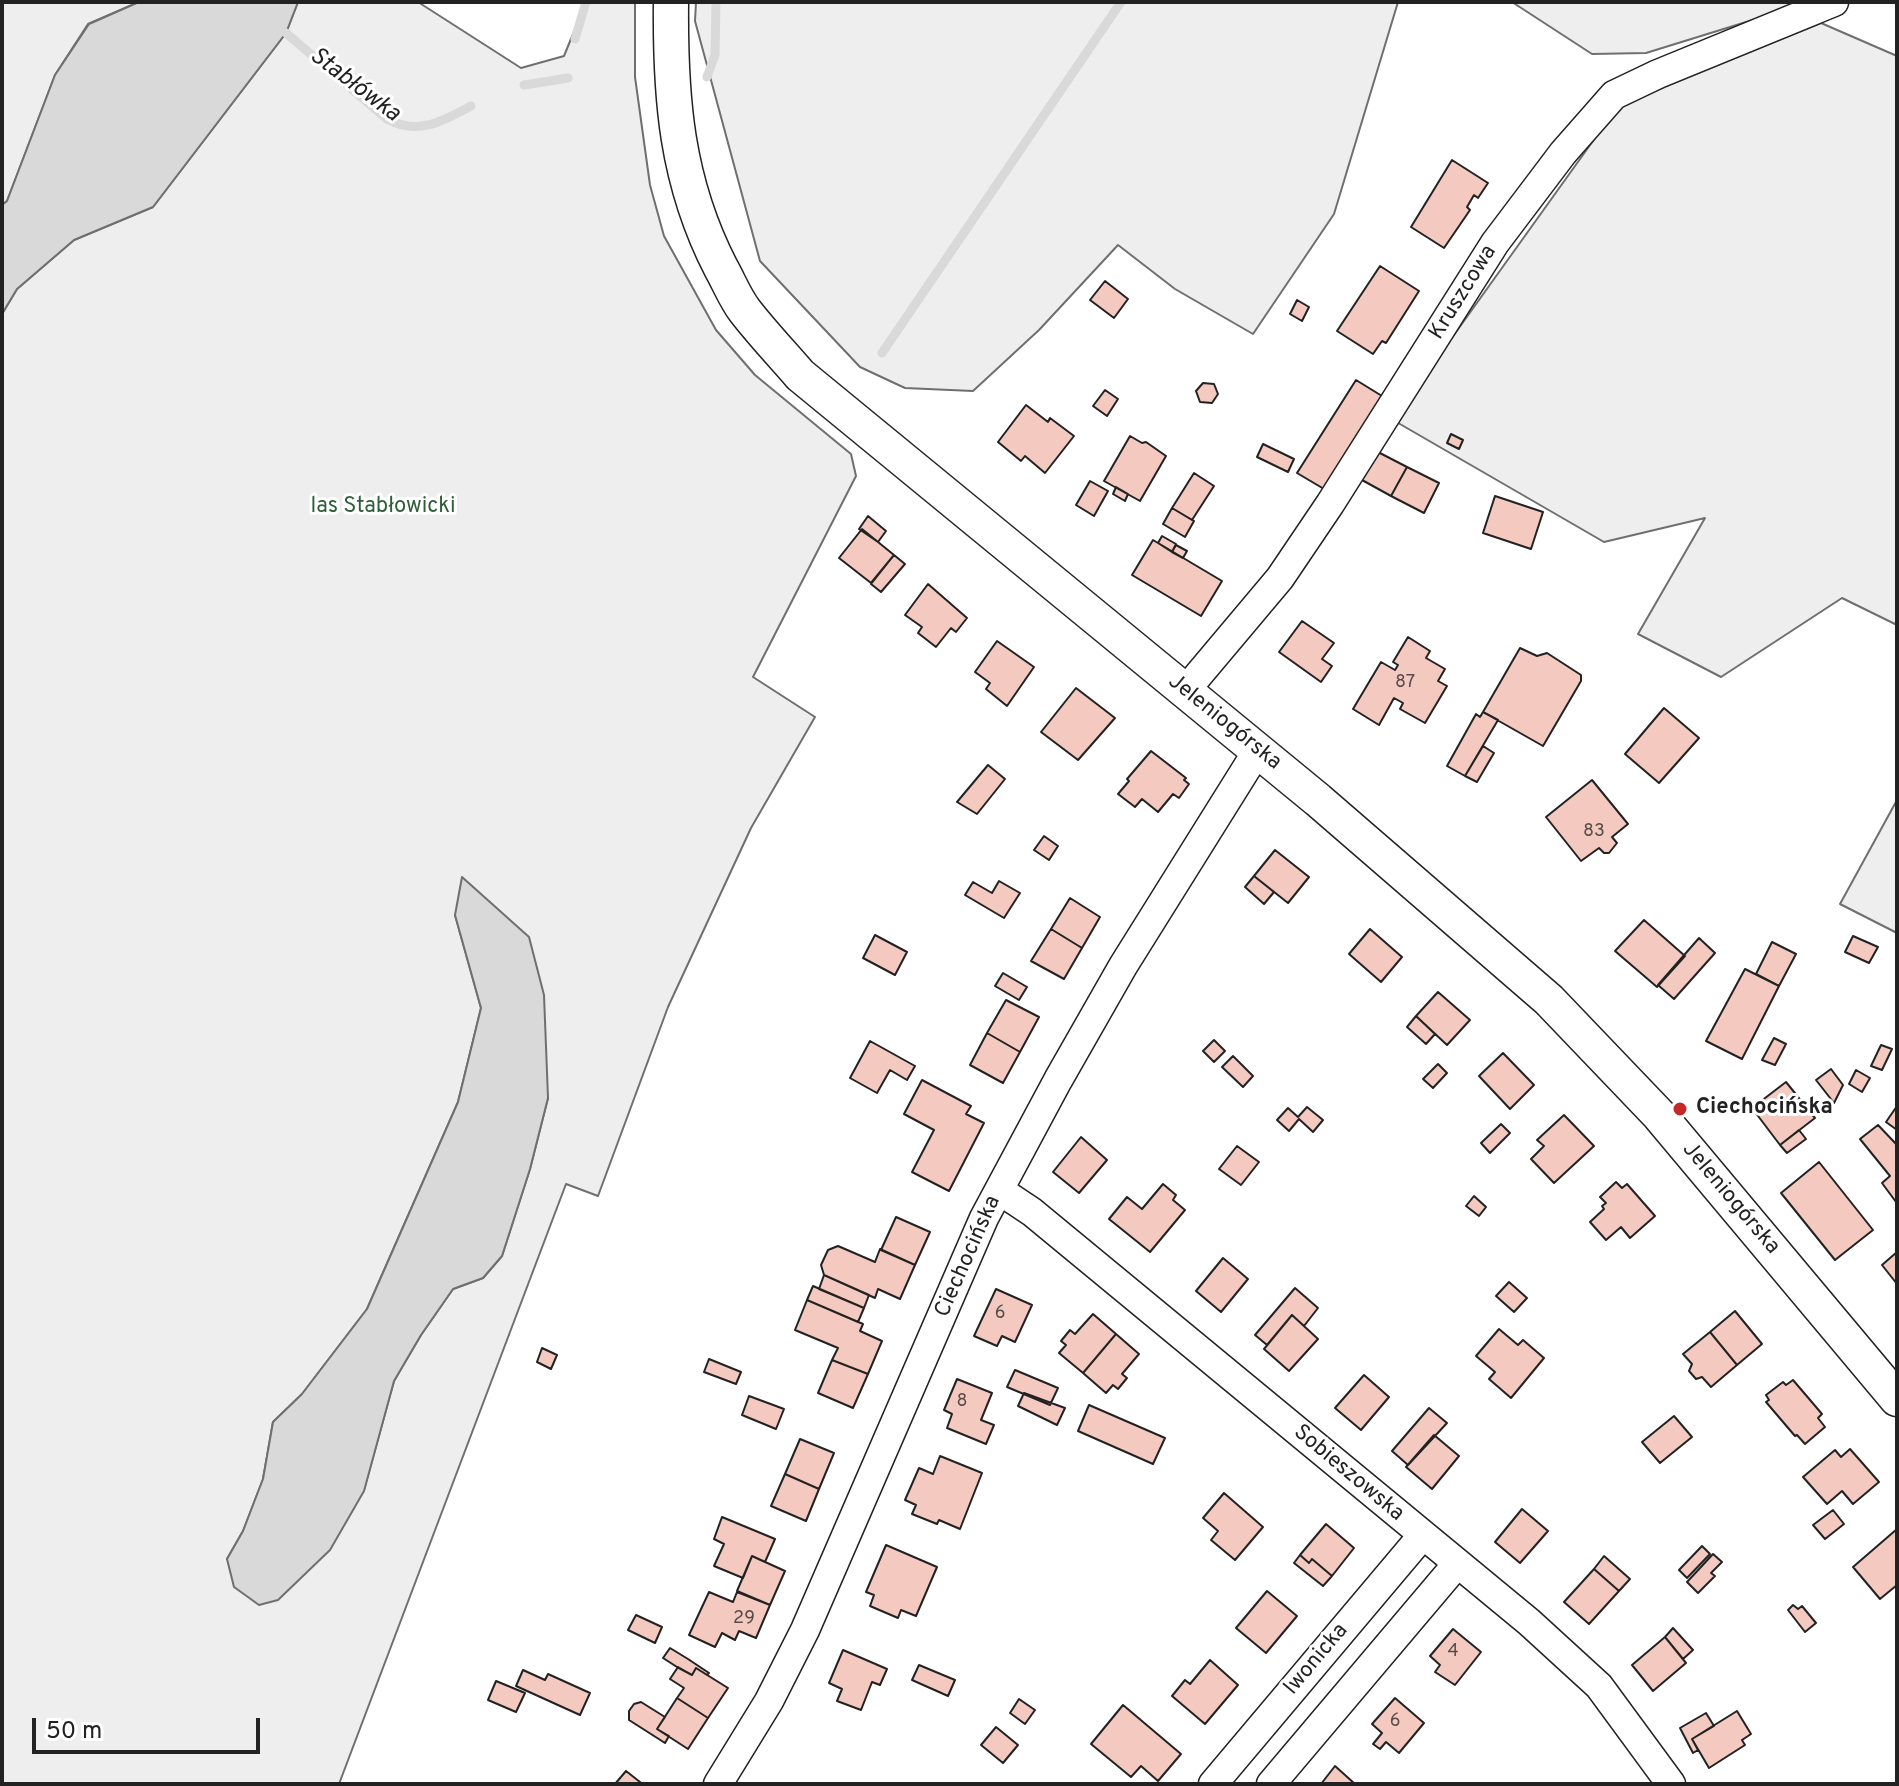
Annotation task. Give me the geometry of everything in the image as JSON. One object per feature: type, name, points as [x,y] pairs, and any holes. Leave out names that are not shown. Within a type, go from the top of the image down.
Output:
[{"type":"street","name":"Jeleniogórska","points":[[671,2],[670,72],[678,148],[687,183],[712,251],[743,309],[800,375],[1258,750],[1549,1000],[1659,1115],[1897,1399]]},
{"type":"street","name":"Kruszcowa","points":[[1185,691],[1280,578],[1495,243],[1563,153],[1614,95],[1834,2]]},
{"type":"street","name":"Ciechocińska","points":[[718,1784],[769,1701],[805,1630],[984,1218],[1123,966],[1258,750]]},
{"type":"street","name":"Sobieszowska","points":[[999,1190],[1020,1202],[1529,1622],[1599,1686],[1671,1784]]},
{"type":"street","name":"Iwonicka","points":[[1213,1784],[1422,1536]]},
{"type":"street","name":"Iwonicka","points":[[1271,1784],[1457,1564]]},
{"type":"green space","points":[[2,2],[139,2],[88,24],[55,75],[7,201],[2,205]]},
{"type":"green space","name":"las Stabłowicki","points":[[298,2],[418,2],[521,68],[564,56],[586,2],[635,2],[635,77],[650,185],[664,236],[716,330],[755,375],[851,454],[856,476],[753,677],[815,717],[751,828],[668,1007],[598,1196],[566,1184],[339,1784],[2,1784],[2,314],[17,289],[74,240],[153,207],[286,33]],"holes":[[[455,915],[548,1098],[530,1169],[502,1256],[483,1278],[453,1289],[421,1335],[394,1381],[364,1490],[227,1559],[243,1531],[263,1479],[273,1422],[302,1394],[367,1309],[458,1102],[481,1008]]]},
{"type":"green space","points":[[696,2],[1398,2],[1334,214],[1253,334],[1175,289],[1118,245],[1039,330],[973,391],[905,388],[860,367],[760,261],[695,21]]},
{"type":"green space","points":[[1512,2],[1800,2],[1772,14],[1646,53],[1592,54]]},
{"type":"green space","points":[[1821,23],[1897,56],[1897,625],[1842,598],[1721,677],[1638,634],[1705,518],[1604,542],[1393,420],[1618,106]]},
{"type":"green space","points":[[1897,800],[1897,933],[1840,904]]},
{"type":"shaded area","points":[[139,2],[298,2],[286,33],[153,207],[74,240],[17,289],[2,314],[2,205],[7,201],[55,75],[89,24]]},
{"type":"shaded area","points":[[462,877],[529,937],[544,995],[548,1098],[530,1169],[502,1256],[483,1278],[453,1289],[394,1381],[364,1491],[330,1550],[278,1600],[259,1605],[234,1587],[227,1559],[243,1531],[263,1479],[273,1422],[302,1394],[367,1309],[458,1102],[481,1008],[455,915]]},
{"type":"building","points":[[1452,160],[1488,183],[1478,198],[1474,195],[1467,207],[1470,210],[1444,248],[1411,227]]},
{"type":"building","points":[[1380,266],[1419,291],[1386,343],[1382,341],[1373,354],[1337,331]]},
{"type":"building","points":[[1105,281],[1128,299],[1114,318],[1090,300]]},
{"type":"building","points":[[1297,300],[1309,307],[1302,321],[1290,314]]},
{"type":"building","points":[[1356,380],[1382,396],[1324,489],[1297,473]]},
{"type":"building","points":[[1203,383],[1214,384],[1218,394],[1212,403],[1200,402],[1196,391]]},
{"type":"building","points":[[1105,390],[1118,399],[1107,416],[1093,406]]},
{"type":"building","points":[[1026,405],[1074,436],[1045,473],[1025,456],[1021,461],[998,442]]},
{"type":"building","points":[[1451,434],[1463,440],[1459,449],[1447,443]]},
{"type":"building","points":[[1130,436],[1146,442],[1166,456],[1140,501],[1104,481]]},
{"type":"building","points":[[1263,444],[1294,459],[1288,472],[1257,457]]},
{"type":"building","points":[[1376,451],[1407,467],[1391,496],[1362,480]]},
{"type":"building","points":[[1407,467],[1439,483],[1424,513],[1391,496]]},
{"type":"building","points":[[1194,473],[1214,486],[1192,520],[1172,508]]},
{"type":"building","points":[[1090,481],[1108,491],[1094,516],[1076,505]]},
{"type":"building","points":[[1116,487],[1128,494],[1125,501],[1113,494]]},
{"type":"building","points":[[1495,496],[1543,512],[1531,549],[1483,533]]},
{"type":"building","points":[[1172,508],[1194,521],[1185,537],[1163,524]]},
{"type":"building","points":[[868,516],[886,531],[878,542],[859,529]]},
{"type":"building","points":[[862,529],[894,555],[871,583],[839,558]]},
{"type":"building","points":[[1162,536],[1176,544],[1172,552],[1158,543]]},
{"type":"building","points":[[1153,540],[1222,581],[1201,616],[1132,575]]},
{"type":"building","points":[[1176,545],[1187,551],[1183,558],[1172,552]]},
{"type":"building","points":[[894,555],[905,564],[881,592],[871,584]]},
{"type":"building","points":[[928,584],[967,618],[956,632],[951,628],[936,647],[918,633],[922,627],[905,615]]},
{"type":"building","points":[[1302,621],[1334,643],[1322,659],[1332,666],[1321,682],[1279,652]]},
{"type":"building","points":[[1408,637],[1430,651],[1426,658],[1445,669],[1438,681],[1447,686],[1425,723],[1400,709],[1403,703],[1394,698],[1379,725],[1353,709],[1381,662],[1395,670],[1398,665],[1393,662]]},
{"type":"building","points":[[997,641],[1034,667],[1007,706],[986,689],[990,683],[975,672]]},
{"type":"building","points":[[1520,648],[1537,656],[1547,653],[1581,675],[1581,681],[1543,746],[1483,712]]},
{"type":"building","points":[[1076,688],[1115,718],[1078,760],[1041,732]]},
{"type":"building","points":[[1664,708],[1699,738],[1659,783],[1625,754]]},
{"type":"building","points":[[1483,712],[1498,720],[1465,776],[1447,766],[1476,714],[1480,717]]},
{"type":"building","points":[[1483,746],[1494,753],[1477,782],[1465,776]]},
{"type":"building","points":[[1151,751],[1186,778],[1184,780],[1189,784],[1179,798],[1173,794],[1158,812],[1142,799],[1135,807],[1118,794]]},
{"type":"building","points":[[988,765],[1005,779],[977,814],[957,802]]},
{"type":"building","points":[[1592,780],[1628,824],[1612,837],[1617,843],[1609,853],[1599,848],[1581,861],[1546,817]]},
{"type":"building","points":[[1044,836],[1058,846],[1049,860],[1034,850]]},
{"type":"building","points":[[1275,850],[1309,877],[1288,903],[1254,876]]},
{"type":"building","points":[[1254,876],[1274,892],[1264,904],[1245,887]]},
{"type":"building","points":[[999,881],[1020,893],[1004,918],[965,895],[973,882],[992,893]]},
{"type":"building","points":[[1070,898],[1100,917],[1082,948],[1051,929]]},
{"type":"building","points":[[1644,920],[1685,956],[1657,987],[1615,951]]},
{"type":"building","points":[[1051,929],[1082,948],[1064,979],[1031,961]]},
{"type":"building","points":[[1370,929],[1402,957],[1381,982],[1349,954]]},
{"type":"building","points":[[875,935],[907,952],[895,975],[863,958]]},
{"type":"building","points":[[1853,936],[1878,947],[1869,963],[1845,952]]},
{"type":"building","points":[[1699,938],[1715,953],[1674,999],[1658,985]]},
{"type":"building","points":[[1772,942],[1796,954],[1779,986],[1756,974]]},
{"type":"building","points":[[1745,969],[1779,986],[1742,1059],[1706,1041]]},
{"type":"building","points":[[1003,973],[1027,987],[1019,1000],[995,986]]},
{"type":"building","points":[[1438,992],[1470,1020],[1447,1045],[1416,1016]]},
{"type":"building","points":[[1006,1000],[1039,1017],[1020,1052],[987,1033]]},
{"type":"building","points":[[1416,1016],[1435,1034],[1426,1044],[1407,1027]]},
{"type":"building","points":[[987,1033],[1020,1052],[1003,1083],[970,1065]]},
{"type":"building","points":[[1774,1038],[1786,1044],[1775,1065],[1762,1060]]},
{"type":"building","points":[[1214,1040],[1225,1051],[1214,1062],[1203,1051]]},
{"type":"building","points":[[870,1041],[915,1066],[907,1080],[890,1070],[877,1093],[850,1078]]},
{"type":"building","points":[[1881,1045],[1892,1049],[1882,1070],[1871,1066]]},
{"type":"building","points":[[1503,1053],[1534,1085],[1510,1109],[1479,1076]]},
{"type":"building","points":[[1233,1056],[1253,1076],[1243,1087],[1222,1067]]},
{"type":"building","points":[[1438,1064],[1447,1073],[1433,1088],[1423,1079]]},
{"type":"building","points":[[1831,1069],[1843,1085],[1834,1103],[1816,1080]]},
{"type":"building","points":[[1856,1070],[1870,1078],[1862,1092],[1849,1084]]},
{"type":"building","points":[[922,1080],[971,1106],[966,1114],[984,1123],[949,1191],[912,1172],[934,1130],[904,1114]]},
{"type":"building","points":[[1786,1082],[1815,1118],[1780,1145],[1752,1108]]},
{"type":"building","points":[[1897,1106],[1897,1130],[1886,1122]]},
{"type":"building","points":[[1307,1107],[1323,1120],[1313,1132],[1299,1119],[1289,1131],[1277,1120],[1288,1108],[1298,1117]]},
{"type":"building","points":[[1564,1115],[1594,1146],[1554,1183],[1531,1159],[1544,1146],[1537,1140]]},
{"type":"building","points":[[1501,1124],[1510,1133],[1490,1153],[1481,1143]]},
{"type":"building","points":[[1878,1125],[1897,1145],[1896,1202],[1882,1183],[1890,1176],[1860,1139]]},
{"type":"building","points":[[1799,1130],[1806,1139],[1787,1153],[1780,1145]]},
{"type":"building","points":[[1081,1137],[1107,1160],[1079,1193],[1053,1172]]},
{"type":"building","points":[[1237,1146],[1259,1162],[1241,1185],[1219,1169]]},
{"type":"building","points":[[1819,1162],[1873,1230],[1835,1260],[1781,1193]]},
{"type":"building","points":[[1616,1182],[1622,1188],[1627,1184],[1655,1216],[1630,1238],[1621,1227],[1606,1240],[1590,1222],[1604,1209],[1602,1206],[1606,1203],[1600,1197]]},
{"type":"building","points":[[1163,1184],[1176,1195],[1173,1200],[1185,1210],[1150,1252],[1109,1219],[1127,1197],[1142,1209]]},
{"type":"building","points":[[1474,1196],[1486,1207],[1479,1216],[1466,1206]]},
{"type":"building","points":[[896,1217],[930,1232],[915,1265],[881,1250]]},
{"type":"building","points":[[838,1246],[875,1262],[880,1249],[915,1265],[900,1299],[878,1289],[875,1298],[824,1275],[821,1265],[828,1250]]},
{"type":"building","points":[[1897,1252],[1897,1284],[1882,1265]]},
{"type":"building","points":[[1223,1258],[1248,1279],[1221,1312],[1196,1291]]},
{"type":"building","points":[[824,1275],[869,1295],[864,1308],[819,1289]]},
{"type":"building","points":[[1509,1282],[1527,1298],[1514,1312],[1496,1296]]},
{"type":"building","points":[[813,1286],[864,1308],[858,1322],[807,1300]]},
{"type":"building","points":[[1295,1288],[1318,1308],[1304,1326],[1292,1315],[1267,1345],[1255,1335]]},
{"type":"building","points":[[996,1289],[1032,1305],[1015,1342],[1002,1336],[997,1346],[974,1336]]},
{"type":"building","points":[[807,1300],[863,1324],[860,1331],[882,1341],[868,1374],[832,1360],[838,1348],[795,1330]]},
{"type":"building","points":[[1735,1311],[1762,1344],[1737,1365],[1710,1332]]},
{"type":"building","points":[[1093,1314],[1116,1334],[1083,1373],[1059,1353],[1066,1345],[1061,1341],[1070,1330],[1075,1334]]},
{"type":"building","points":[[1292,1315],[1318,1339],[1289,1371],[1264,1349]]},
{"type":"building","points":[[1499,1329],[1518,1345],[1523,1340],[1544,1358],[1511,1398],[1489,1379],[1495,1372],[1476,1356]]},
{"type":"building","points":[[1710,1332],[1737,1365],[1711,1387],[1702,1377],[1696,1379],[1689,1371],[1692,1364],[1683,1354]]},
{"type":"building","points":[[1116,1334],[1139,1354],[1122,1374],[1127,1378],[1118,1389],[1113,1385],[1106,1393],[1083,1373]]},
{"type":"building","points":[[542,1348],[557,1355],[551,1369],[537,1362]]},
{"type":"building","points":[[709,1359],[741,1372],[736,1384],[704,1372]]},
{"type":"building","points":[[832,1360],[868,1374],[853,1408],[818,1393]]},
{"type":"building","points":[[1015,1370],[1058,1388],[1050,1405],[1007,1387]]},
{"type":"building","points":[[1364,1375],[1389,1397],[1361,1430],[1335,1408]]},
{"type":"building","points":[[957,1379],[992,1393],[981,1420],[994,1425],[986,1444],[947,1428],[952,1414],[944,1410]]},
{"type":"building","points":[[1793,1380],[1822,1414],[1818,1418],[1825,1427],[1805,1444],[1766,1402],[1769,1400],[1766,1395],[1783,1382],[1786,1385]]},
{"type":"building","points":[[1024,1393],[1065,1408],[1057,1425],[1018,1406]]},
{"type":"building","points":[[749,1396],[784,1409],[776,1429],[742,1415]]},
{"type":"building","points":[[1089,1405],[1165,1438],[1153,1464],[1078,1431]]},
{"type":"building","points":[[1429,1408],[1447,1423],[1408,1465],[1392,1451]]},
{"type":"building","points":[[1674,1416],[1692,1437],[1660,1463],[1642,1442]]},
{"type":"building","points":[[1434,1435],[1459,1456],[1432,1489],[1406,1467]]},
{"type":"building","points":[[800,1439],[834,1453],[819,1489],[785,1474]]},
{"type":"building","points":[[1850,1449],[1879,1482],[1853,1504],[1842,1491],[1827,1504],[1803,1477],[1835,1450],[1841,1457]]},
{"type":"building","points":[[940,1456],[982,1473],[960,1529],[912,1514],[916,1505],[905,1500],[919,1468],[933,1474]]},
{"type":"building","points":[[785,1474],[819,1489],[806,1521],[771,1506]]},
{"type":"building","points":[[1224,1493],[1263,1527],[1235,1560],[1211,1540],[1218,1531],[1203,1518]]},
{"type":"building","points":[[1522,1509],[1548,1531],[1520,1563],[1495,1542]]},
{"type":"building","points":[[1833,1510],[1844,1524],[1825,1539],[1813,1525]]},
{"type":"building","points":[[722,1517],[775,1539],[765,1562],[752,1556],[743,1578],[714,1566],[724,1544],[714,1539]]},
{"type":"building","points":[[1326,1524],[1354,1548],[1332,1576],[1312,1559],[1309,1563],[1300,1555]]},
{"type":"building","points":[[1897,1529],[1897,1585],[1880,1599],[1853,1567]]},
{"type":"building","points":[[886,1545],[937,1567],[916,1616],[901,1610],[898,1618],[870,1606],[874,1595],[866,1592]]},
{"type":"building","points":[[1702,1546],[1710,1554],[1687,1578],[1679,1570]]},
{"type":"building","points":[[1713,1554],[1722,1562],[1711,1573],[1715,1576],[1698,1593],[1687,1582]]},
{"type":"building","points":[[1300,1555],[1309,1563],[1312,1559],[1332,1576],[1323,1586],[1294,1563]]},
{"type":"building","points":[[752,1556],[785,1571],[770,1605],[737,1591]]},
{"type":"building","points":[[1604,1556],[1630,1579],[1619,1591],[1594,1569]]},
{"type":"building","points":[[1594,1569],[1619,1591],[1589,1624],[1564,1602]]},
{"type":"building","points":[[1267,1591],[1297,1616],[1266,1653],[1236,1628]]},
{"type":"building","points":[[709,1592],[733,1602],[737,1592],[770,1605],[756,1638],[739,1631],[735,1640],[722,1633],[715,1647],[689,1635]]},
{"type":"building","points":[[1793,1605],[1798,1609],[1802,1606],[1816,1623],[1805,1632],[1788,1610]]},
{"type":"building","points":[[636,1615],[662,1627],[655,1643],[628,1630]]},
{"type":"building","points":[[1673,1628],[1693,1650],[1683,1659],[1665,1637]]},
{"type":"building","points":[[1453,1629],[1481,1652],[1455,1685],[1435,1672],[1440,1665],[1430,1656]]},
{"type":"building","points":[[1665,1637],[1686,1663],[1653,1691],[1632,1665]]},
{"type":"building","points":[[670,1648],[709,1673],[707,1675],[696,1668],[692,1675],[677,1667],[663,1658]]},
{"type":"building","points":[[843,1650],[887,1669],[880,1685],[872,1682],[861,1710],[837,1701],[842,1689],[829,1683]]},
{"type":"building","points":[[1210,1660],[1238,1685],[1205,1724],[1172,1696],[1185,1680],[1190,1684]]},
{"type":"building","points":[[919,1665],[955,1680],[948,1696],[912,1680]]},
{"type":"building","points":[[678,1667],[692,1675],[696,1668],[728,1688],[708,1718],[677,1698],[684,1688],[670,1679]]},
{"type":"building","points":[[523,1670],[545,1680],[548,1674],[590,1693],[580,1715],[516,1686]]},
{"type":"building","points":[[496,1681],[525,1693],[516,1712],[488,1700]]},
{"type":"building","points":[[677,1698],[708,1718],[688,1749],[657,1729]]},
{"type":"building","points":[[1395,1698],[1424,1723],[1399,1753],[1386,1742],[1380,1749],[1373,1744],[1382,1733],[1372,1724]]},
{"type":"building","points":[[1019,1699],[1035,1710],[1025,1724],[1010,1713]]},
{"type":"building","points":[[641,1702],[665,1717],[657,1729],[669,1736],[665,1743],[629,1720],[629,1711],[634,1704]]},
{"type":"building","points":[[1123,1705],[1181,1754],[1158,1781],[1141,1766],[1131,1777],[1091,1744]]},
{"type":"building","points":[[1737,1711],[1751,1734],[1742,1740],[1745,1745],[1709,1768],[1692,1739]]},
{"type":"building","points":[[1706,1713],[1714,1726],[1692,1739],[1698,1750],[1693,1753],[1680,1728]]},
{"type":"building","points":[[996,1727],[1018,1745],[1003,1763],[981,1745]]},
{"type":"building","points":[[1335,1766],[1355,1784],[1321,1784]]},
{"type":"building","points":[[626,1771],[640,1782],[642,1784],[615,1784]]},
{"type":"waterway","points":[[575,39],[586,2]]},
{"type":"waterway","name":"Stabłówka","points":[[707,77],[715,55],[716,2]]},
{"type":"waterway","points":[[882,353],[1121,2]]},
{"type":"waterway","name":"Stabłówka","points":[[286,33],[387,119],[398,124],[430,124],[471,106]]},
{"type":"waterway","name":"Stabłówka","points":[[524,85],[568,78]]},
{"type":"place","name":"Ciechocińska","points":[[1680,1109]]}]
